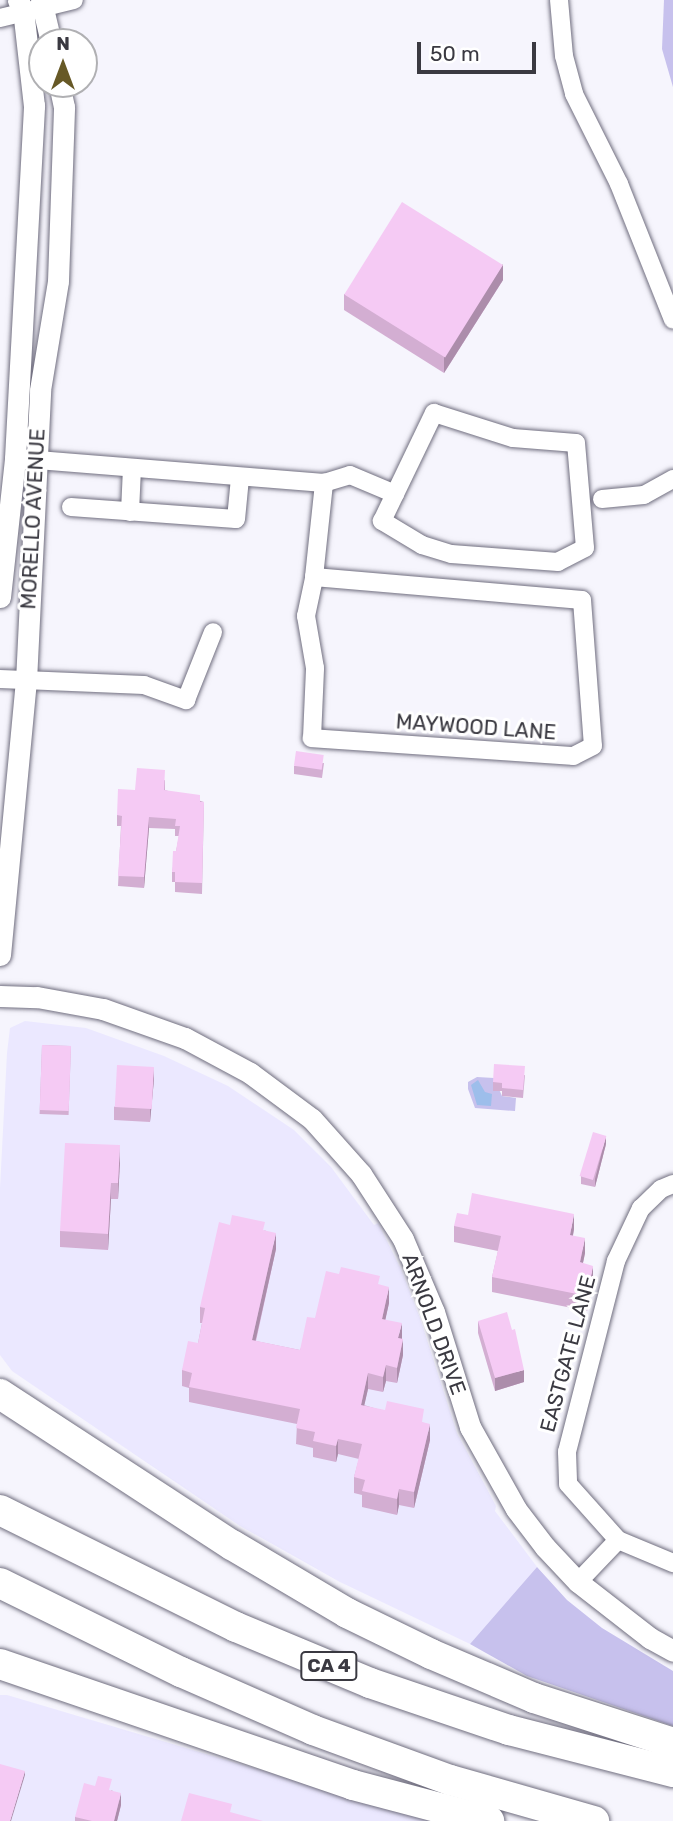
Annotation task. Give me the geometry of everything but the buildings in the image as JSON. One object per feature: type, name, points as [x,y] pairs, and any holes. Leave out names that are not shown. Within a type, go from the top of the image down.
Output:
[{"type":"highway","points":[[0,1394],[232,1545],[347,1613],[430,1654],[534,1698],[673,1743]]},
{"type":"highway","name":"CA 4","points":[[2,1511],[216,1617],[360,1679],[509,1730],[673,1772]]},
{"type":"highway","points":[[0,1583],[191,1677],[313,1730],[450,1780],[594,1821]]},
{"type":"highway","points":[[0,1664],[353,1785],[489,1821]]},
{"type":"highway","points":[[0,1686],[55,1696],[97,1698]]},
{"type":"street","points":[[0,18],[31,4],[74,0]]},
{"type":"street","points":[[559,0],[564,57],[574,94],[619,184],[673,320]]},
{"type":"street","points":[[31,4],[44,28]]},
{"type":"street","name":"MORELLO AVENUE","points":[[0,955],[26,681],[25,459],[34,106],[31,4]]},
{"type":"street","name":"MORELLO AVENUE","points":[[0,597],[58,282],[64,107],[62,98]]},
{"type":"street","points":[[434,414],[513,438],[576,443],[585,548],[558,562],[451,554],[422,545],[382,521],[395,494],[434,414]]},
{"type":"street","points":[[25,459],[324,483],[350,475],[395,494]]},
{"type":"street","points":[[130,512],[132,468]]},
{"type":"street","points":[[71,507],[236,519],[240,478]]},
{"type":"street","points":[[602,499],[644,495],[673,479]]},
{"type":"street","name":"MAYWOOD LANE","points":[[314,577],[582,600],[593,746],[573,756],[312,738],[315,668],[306,616],[314,577],[324,483]]},
{"type":"street","points":[[0,679],[145,685],[186,700],[213,632]]},
{"type":"street","name":"ARNOLD DRIVE","points":[[0,996],[37,997],[103,1009],[185,1038],[250,1073],[312,1119],[361,1174],[384,1206],[422,1278],[470,1427],[516,1509],[545,1547],[578,1582],[640,1631],[673,1651]]},
{"type":"street","name":"EASTGATE LANE","points":[[673,1184],[661,1189],[641,1208],[616,1261],[567,1452],[568,1484],[618,1540],[673,1563]]},
{"type":"street","points":[[578,1582],[618,1540]]},
{"type":"shaded area","points":[[664,0],[673,0],[673,87],[662,49]]},
{"type":"shaded area","points":[[25,1021],[86,1028],[164,1056],[228,1086],[294,1130],[331,1167],[374,1225],[378,1223],[402,1271],[420,1318],[457,1433],[496,1506],[495,1511],[537,1567],[470,1644],[340,1582],[240,1526],[12,1371],[0,1355],[0,1188],[7,1053],[10,1028]]},
{"type":"shaded area","points":[[477,1077],[494,1078],[502,1096],[516,1098],[515,1111],[475,1108],[468,1082]]},
{"type":"shaded area","points":[[537,1567],[567,1600],[602,1628],[673,1671],[673,1726],[527,1676],[470,1644]]},
{"type":"shaded area","points":[[0,1695],[7,1695],[433,1821],[0,1821]]},
{"type":"water","points":[[478,1080],[485,1092],[492,1094],[491,1106],[477,1105],[471,1085]]}]
